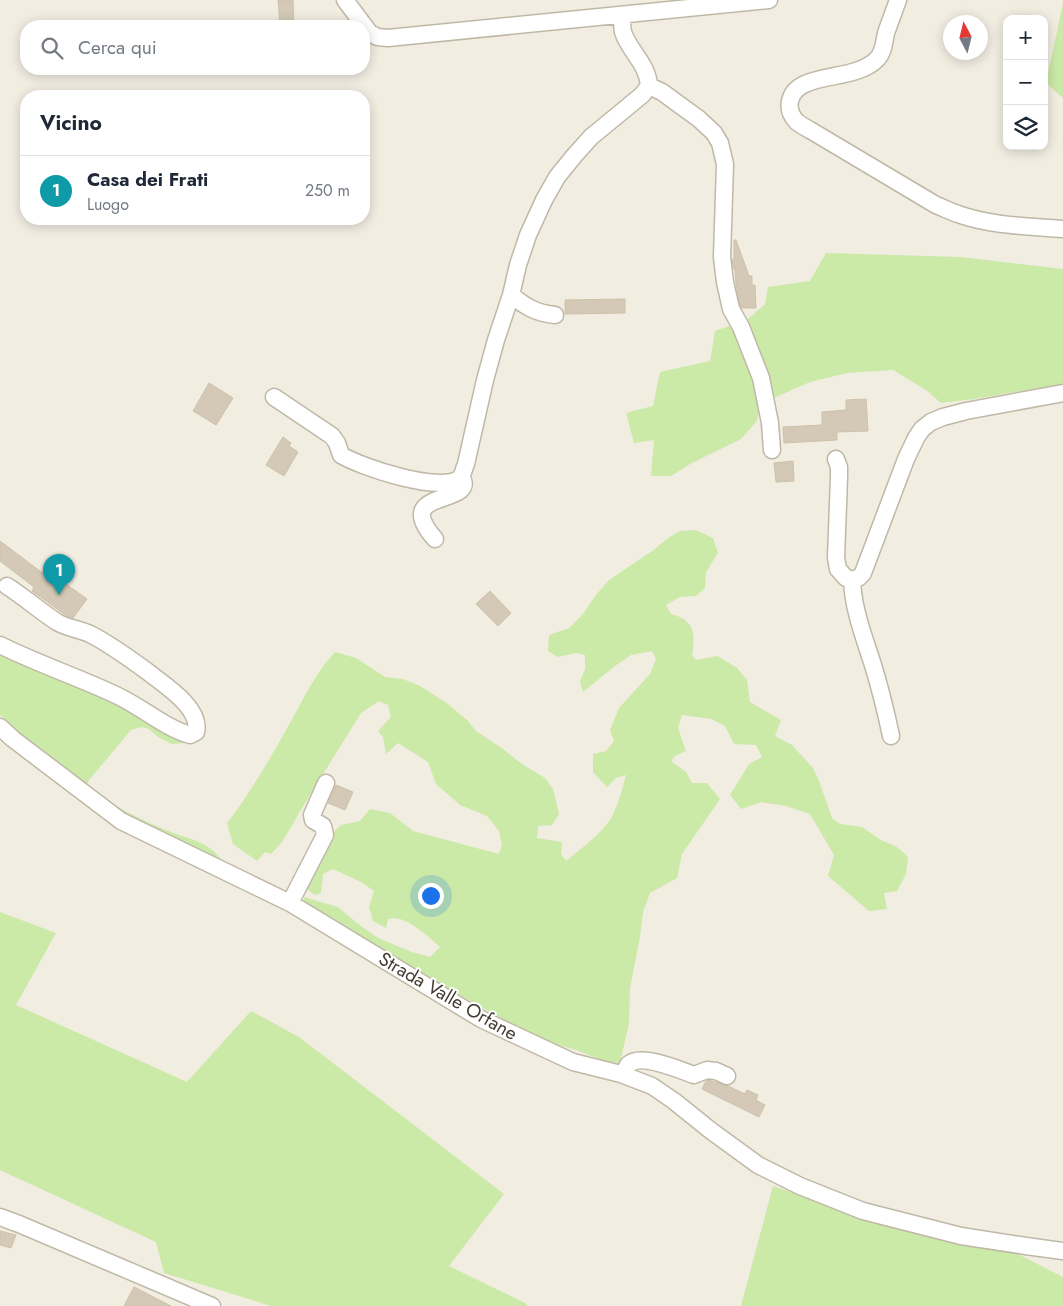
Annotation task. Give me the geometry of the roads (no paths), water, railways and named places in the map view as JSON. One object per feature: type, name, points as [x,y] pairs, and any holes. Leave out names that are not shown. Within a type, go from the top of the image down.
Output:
[{"type":"street","points":[[345,0],[360,20]]},
{"type":"street","points":[[370,33],[377,37],[388,38],[768,0]]},
{"type":"street","points":[[898,0],[886,34],[883,50],[878,58],[866,67],[856,71],[805,84],[796,90],[790,98],[791,114],[797,122],[936,205],[958,214],[981,220],[1063,229]]},
{"type":"street","points":[[274,397],[332,436],[337,443],[341,456],[349,460],[425,483],[442,484],[452,482],[461,476],[466,464],[485,380],[518,266],[528,235],[544,200],[557,177],[591,137],[642,95],[649,86],[647,73],[627,41],[623,30],[622,15]]},
{"type":"street","points":[[649,86],[662,92],[699,119],[720,143],[725,164],[722,257],[725,282],[731,309],[741,328],[761,378],[770,423],[772,450]]},
{"type":"street","points":[[511,295],[530,309],[543,314],[555,315]]},
{"type":"street","points":[[836,459],[839,468],[839,478],[836,558],[841,574],[852,580],[860,578],[864,573],[906,458],[916,438],[931,422],[966,411],[1063,393]]},
{"type":"street","points":[[435,539],[424,524],[422,514],[430,503],[458,493],[464,486],[464,480],[461,476]]},
{"type":"street","points":[[852,580],[854,603],[876,672],[890,736]]},
{"type":"street","points":[[0,645],[117,695],[178,731],[190,735],[196,732],[198,726],[195,718],[188,706],[175,693],[118,650],[89,634],[58,622],[7,586]]},
{"type":"street","name":"Strada Valle Orfane","points":[[0,727],[13,739],[121,821],[290,903],[481,1019],[573,1062],[624,1075],[652,1086],[758,1165],[809,1189],[863,1211],[961,1236],[1063,1251]]},
{"type":"street","points":[[290,903],[325,834],[323,826],[313,820],[312,815],[326,783]]},
{"type":"street","points":[[624,1075],[631,1062],[648,1061],[663,1063],[694,1075],[707,1070],[716,1071],[727,1076]]},
{"type":"street","points":[[0,1217],[212,1306]]},
{"type":"place","name":"Casa dei Frati","points":[[59,595]]}]
